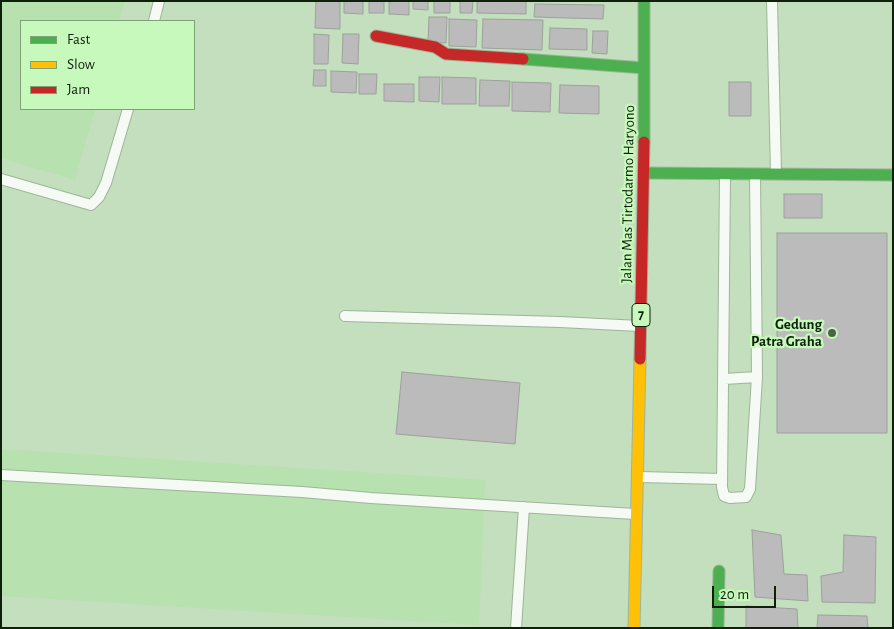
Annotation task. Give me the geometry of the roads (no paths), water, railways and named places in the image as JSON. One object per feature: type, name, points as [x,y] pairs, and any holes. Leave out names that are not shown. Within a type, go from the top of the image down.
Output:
[{"type":"main road","name":"Jalan Mas Tirtodarmo Haryono","points":[[634,628],[644,173],[644,1]]},
{"type":"main road","points":[[376,36],[435,47],[446,54],[644,68]]},
{"type":"main road","points":[[644,173],[893,175]]},
{"type":"main road","points":[[718,628],[719,571]]},
{"type":"lane","points":[[154,20],[160,1]]},
{"type":"lane","points":[[772,1],[776,174]]},
{"type":"lane","points":[[1,179],[91,205],[99,197],[106,183],[128,110]]},
{"type":"lane","points":[[725,174],[722,480],[724,496],[730,498],[746,497],[750,489],[757,377],[755,174]]},
{"type":"lane","points":[[345,316],[640,326]]},
{"type":"lane","points":[[724,379],[757,377]]},
{"type":"lane","points":[[1,475],[636,514]]},
{"type":"lane","points":[[638,477],[722,480]]},
{"type":"lane","points":[[516,628],[524,507]]},
{"type":"place","name":"Gedung Patra Graha","points":[[832,333]]}]
